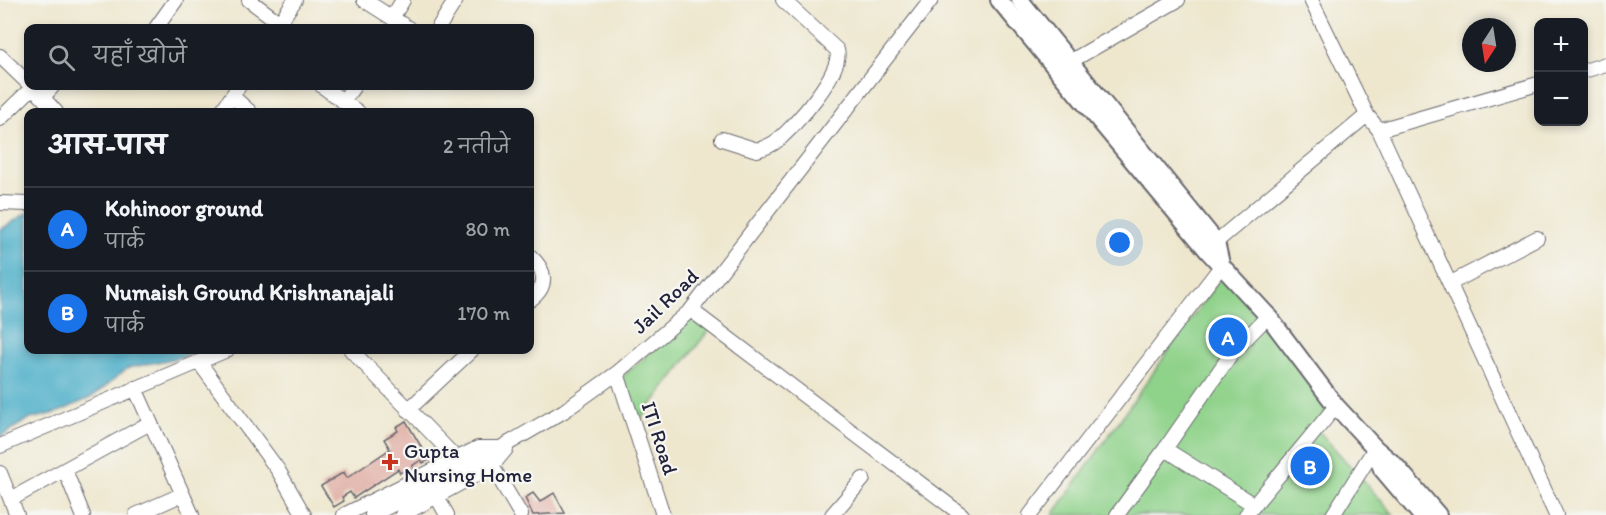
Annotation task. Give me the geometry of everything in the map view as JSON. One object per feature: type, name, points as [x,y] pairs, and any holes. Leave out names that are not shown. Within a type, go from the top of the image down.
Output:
[{"type":"main road","points":[[999,0],[1222,265],[1268,316],[1336,406],[1375,448],[1395,465],[1438,515]]},
{"type":"main road","points":[[1020,0],[1216,242],[1222,265]]},
{"type":"main road","points":[[1375,448],[1382,469],[1420,515]]},
{"type":"street","points":[[159,24],[176,0]]},
{"type":"street","points":[[249,0],[276,24]]},
{"type":"street","points":[[279,24],[295,0]]},
{"type":"street","points":[[364,0],[402,24]]},
{"type":"street","points":[[392,18],[403,0]]},
{"type":"street","points":[[441,24],[456,0]]},
{"type":"street","points":[[722,140],[757,150],[777,142],[804,115],[837,65],[837,50],[783,0]]},
{"type":"street","name":"Jail Road","points":[[372,515],[473,464],[564,411],[617,373],[691,310],[931,0]]},
{"type":"street","points":[[1071,62],[1178,0]]},
{"type":"street","points":[[1311,0],[1367,115],[1379,130],[1556,515]]},
{"type":"street","points":[[0,56],[24,79]]},
{"type":"street","points":[[1588,70],[1606,64]]},
{"type":"street","points":[[1379,130],[1534,85]]},
{"type":"street","points":[[0,118],[32,90]]},
{"type":"street","points":[[36,90],[52,108]]},
{"type":"street","points":[[328,90],[353,108]]},
{"type":"street","points":[[344,100],[351,90]]},
{"type":"street","points":[[224,108],[235,91],[247,108]]},
{"type":"street","points":[[1216,242],[1367,115]]},
{"type":"street","points":[[0,203],[24,204]]},
{"type":"street","points":[[1451,283],[1537,238]]},
{"type":"street","points":[[534,260],[540,265],[544,274],[539,294],[534,297]]},
{"type":"street","points":[[1030,515],[1222,265]]},
{"type":"street","points":[[691,310],[962,515]]},
{"type":"street","points":[[1117,515],[1231,354],[1268,316]]},
{"type":"street","points":[[0,446],[217,354]]},
{"type":"street","points":[[355,354],[457,459]]},
{"type":"street","points":[[408,410],[468,354]]},
{"type":"street","points":[[199,362],[278,470],[304,515]]},
{"type":"street","name":"ITI Road","points":[[617,373],[663,515]]},
{"type":"street","points":[[135,388],[192,515]]},
{"type":"street","points":[[1165,449],[1250,510],[1336,406]]},
{"type":"street","points":[[7,494],[65,470],[150,423]]},
{"type":"street","points":[[344,515],[478,448],[506,445]]},
{"type":"street","points":[[402,515],[492,466],[506,445]]},
{"type":"street","points":[[1333,515],[1375,448]]},
{"type":"street","points":[[492,466],[521,515]]},
{"type":"street","points":[[65,470],[82,515]]},
{"type":"street","points":[[0,473],[17,515]]},
{"type":"street","points":[[832,515],[863,479]]},
{"type":"street","points":[[136,515],[182,495]]},
{"type":"street","points":[[437,497],[447,515]]},
{"type":"green space","points":[[1224,272],[1333,402],[1315,427],[1394,515],[1053,515]]},
{"type":"green space","points":[[694,315],[712,326],[640,420],[621,378]]},
{"type":"water","points":[[24,215],[24,354],[187,354],[128,368],[92,397],[59,412],[27,420],[0,437],[0,230]]},
{"type":"building","points":[[406,421],[429,460],[423,463],[421,460],[412,466],[415,471],[409,475],[406,469],[400,473],[398,469],[354,498],[350,492],[342,497],[344,501],[334,507],[321,486],[344,472],[347,478],[390,449],[384,439],[398,431],[396,427]]},
{"type":"building","points":[[533,493],[540,502],[554,493],[565,513],[533,515],[525,498]]},
{"type":"place","name":"Kohinoor ground","points":[[1228,337]]},
{"type":"place","name":"Gupta Nursing Home","points":[[390,462]]},
{"type":"place","name":"Numaish Ground Krishnanajali","points":[[1310,466]]}]
